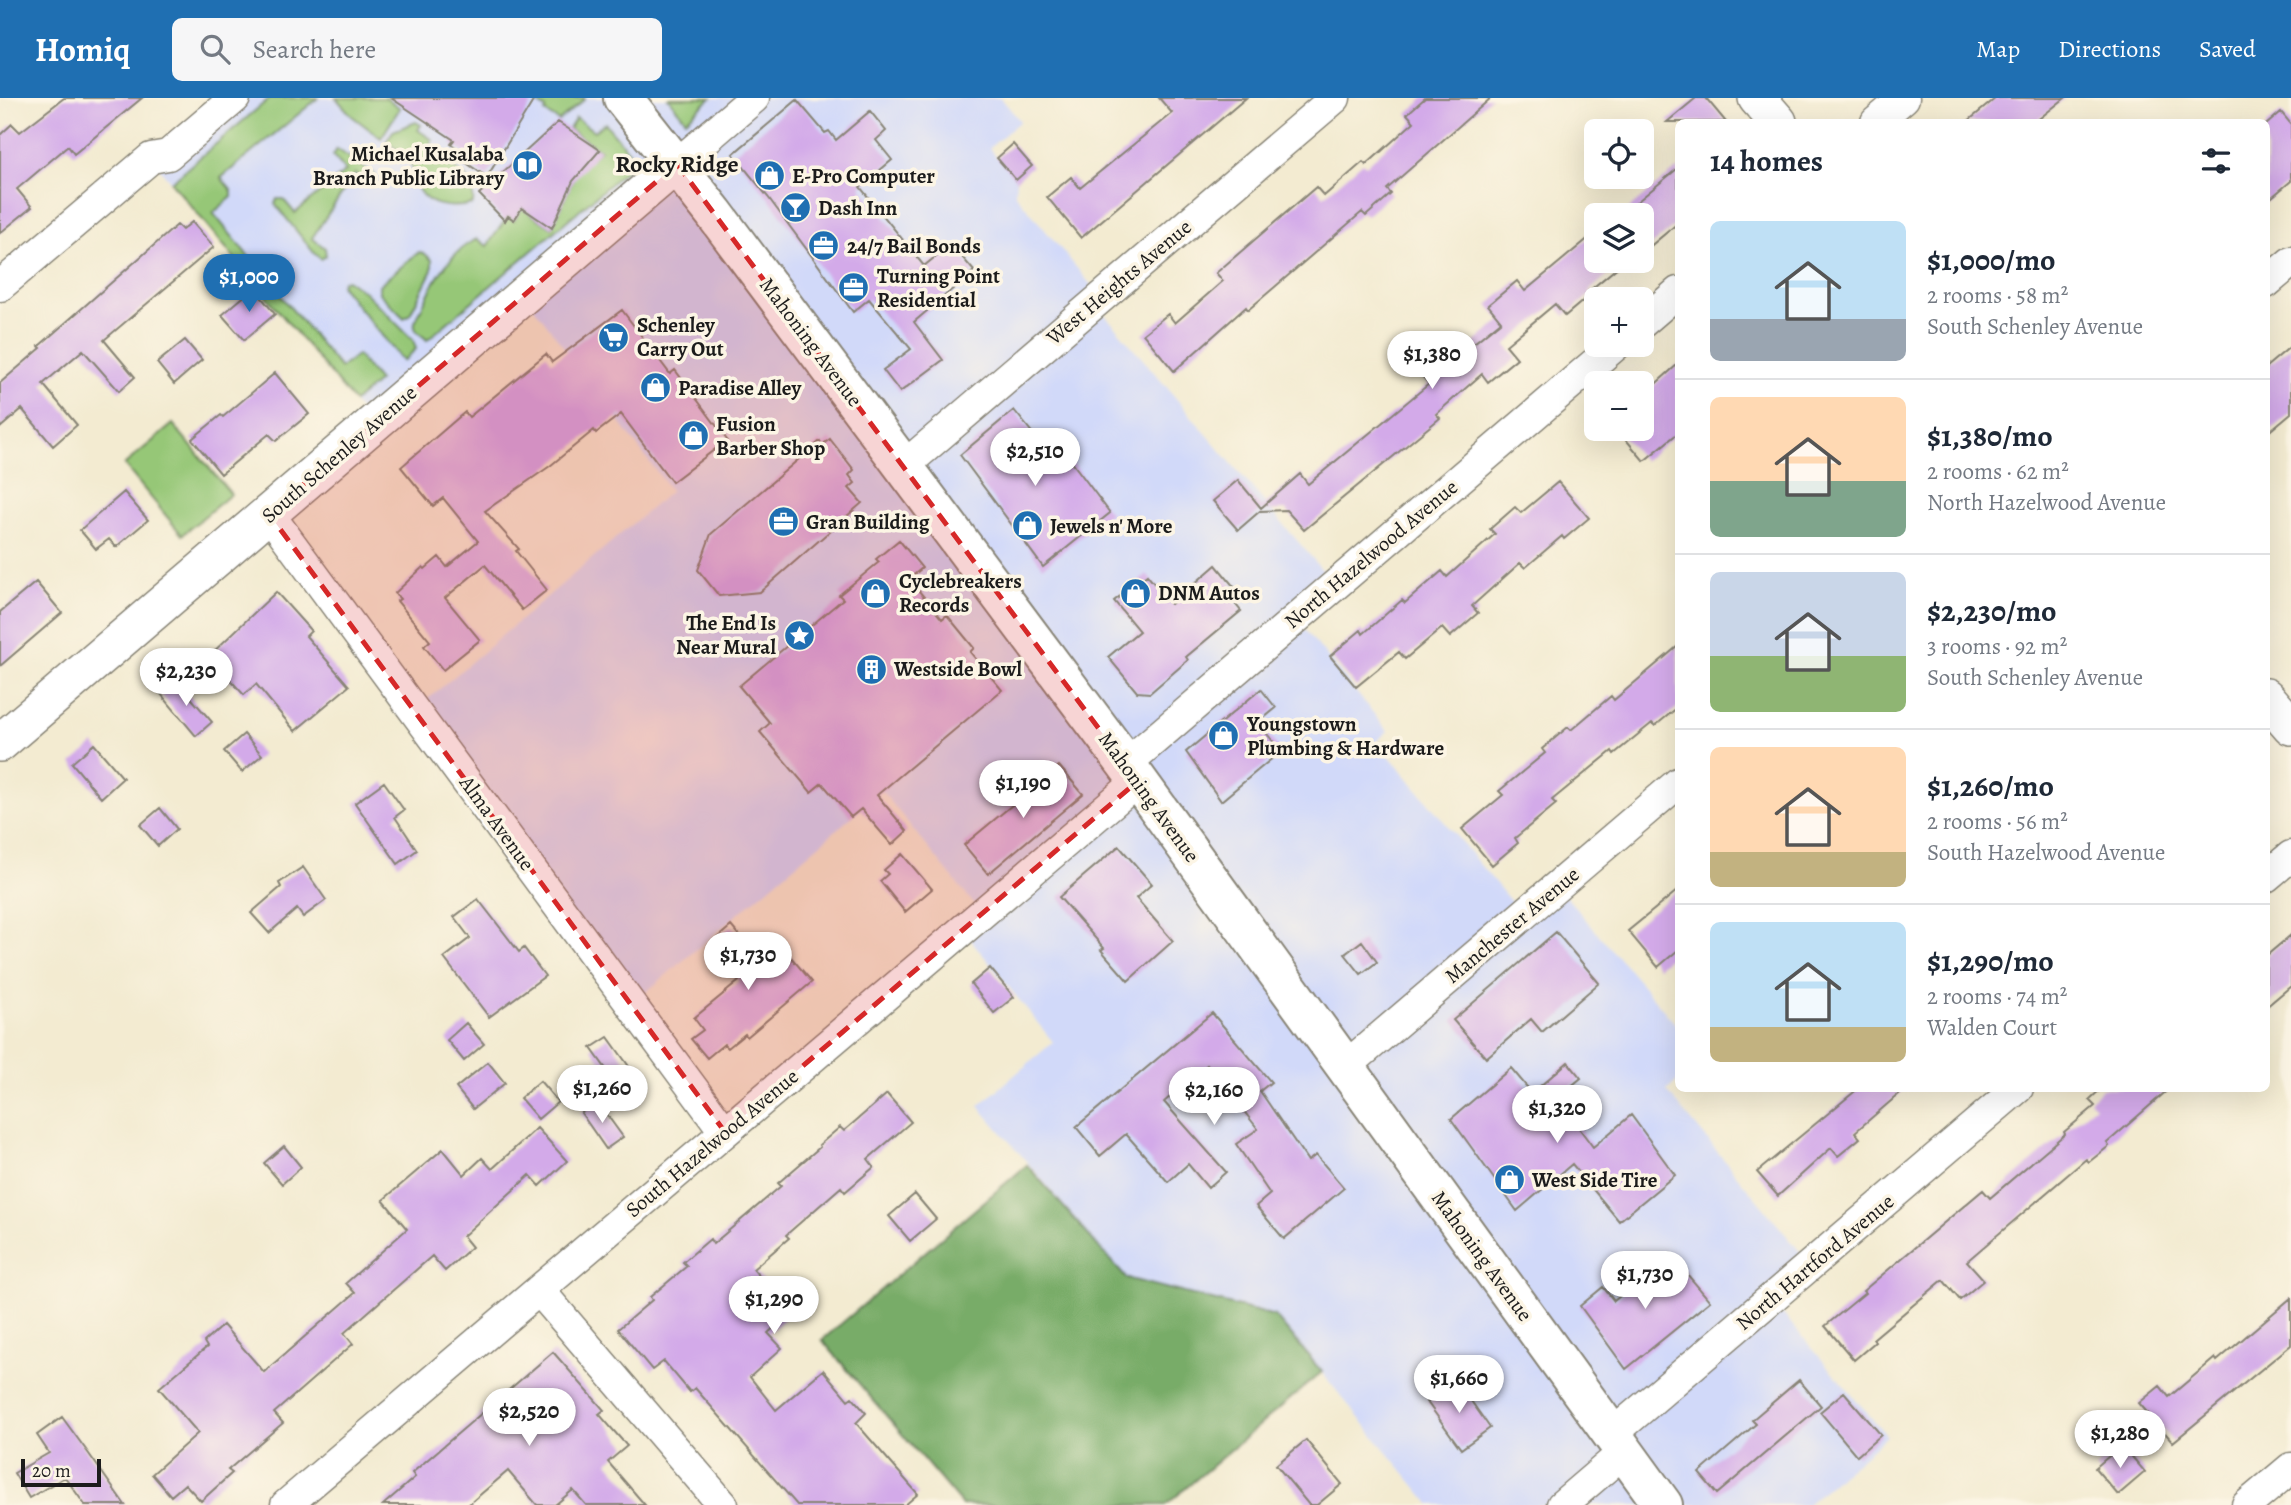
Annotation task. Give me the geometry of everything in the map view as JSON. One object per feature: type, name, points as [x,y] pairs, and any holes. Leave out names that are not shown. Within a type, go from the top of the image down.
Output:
[{"type":"main road","name":"Mahoning Avenue","points":[[623,98],[677,164],[1132,773],[1662,1505]]},
{"type":"street","points":[[0,286],[151,158],[168,155],[235,98]]},
{"type":"street","points":[[677,164],[754,98]]},
{"type":"street","name":"West Heights Avenue","points":[[904,466],[1335,98]]},
{"type":"street","points":[[1757,98],[1775,119]]},
{"type":"street","points":[[1880,119],[1905,98]]},
{"type":"street","name":"South Schenley Avenue","points":[[0,743],[677,164]]},
{"type":"street","points":[[2270,280],[2291,262]]},
{"type":"street","points":[[1654,313],[1675,295]]},
{"type":"street","name":"North Hazelwood Avenue","points":[[1132,773],[1602,357]]},
{"type":"street","name":"Alma Avenue","points":[[269,514],[725,1132]]},
{"type":"street","points":[[2270,701],[2291,726]]},
{"type":"street","name":"South Hazelwood Avenue","points":[[286,1505],[725,1132],[1132,773]]},
{"type":"street","name":"Manchester Avenue","points":[[1345,1067],[1675,786]]},
{"type":"street","points":[[2270,874],[2291,856]]},
{"type":"street","name":"North Hartford Avenue","points":[[1562,1505],[1618,1443],[2013,1092]]},
{"type":"street","points":[[539,1290],[723,1505]]},
{"type":"street","points":[[2247,1505],[2291,1468]]},
{"type":"highlighted area","points":[[677,164],[1138,781],[725,1132],[269,514]]},
{"type":"shaded area","points":[[235,98],[1001,98],[1020,121],[989,148],[1016,180],[1015,194],[1101,297],[1095,303],[1335,585],[1296,619],[1388,731],[1377,741],[1522,915],[1557,886],[1675,1024],[1675,1083],[1667,1091],[1811,1265],[1771,1300],[1887,1436],[1806,1505],[1431,1505],[1275,1316],[1126,1278],[979,1106],[1053,1042],[963,930],[982,914],[882,791],[631,1005],[414,711],[671,491],[525,295],[372,425],[151,158]]},
{"type":"green space","points":[[270,98],[318,98],[221,178],[232,191],[232,197],[213,213],[340,368],[357,355],[379,381],[354,402],[171,182]]},
{"type":"green space","points":[[336,98],[386,98],[400,108],[381,138],[352,116]]},
{"type":"green space","points":[[535,98],[585,99],[559,121],[545,112],[546,109],[534,101]]},
{"type":"green space","points":[[668,98],[711,98],[686,120]]},
{"type":"green space","points":[[576,118],[594,131],[605,123],[637,161],[427,340],[416,331],[415,322],[439,275],[456,254],[477,239],[487,246],[508,216],[514,220],[520,211],[516,204],[552,228],[575,175],[600,150],[569,129]]},
{"type":"green space","points":[[416,122],[421,125],[418,130],[433,140],[430,144],[445,155],[442,160],[466,177],[472,188],[473,204],[440,205],[425,198],[420,192],[408,160],[386,142],[393,131]]},
{"type":"green space","points":[[337,149],[377,179],[373,186],[355,174],[312,238],[325,248],[326,256],[321,259],[275,204],[277,199],[283,199],[295,213],[346,171],[333,156]]},
{"type":"green space","points":[[419,252],[432,260],[432,270],[410,314],[404,318],[379,293],[379,285]]},
{"type":"green space","points":[[347,280],[364,291],[413,340],[416,349],[403,361],[341,286],[342,281]]},
{"type":"green space","points":[[173,424],[231,494],[182,535],[124,465]]},
{"type":"green space","points":[[1027,1165],[1126,1278],[1275,1316],[1322,1372],[1166,1505],[962,1505],[822,1340]]},
{"type":"building","points":[[64,98],[142,98],[74,154],[68,146],[17,189],[32,207],[0,233],[0,135],[12,124],[20,132]]},
{"type":"building","points":[[391,98],[535,98],[487,177],[462,160],[466,154],[451,144],[454,140]]},
{"type":"building","points":[[1159,98],[1246,98],[1081,238],[1047,197],[1071,177],[1080,188],[1172,113]]},
{"type":"building","points":[[1425,98],[1491,98],[1387,189],[1391,194],[1366,216],[1362,212],[1248,310],[1246,307],[1174,371],[1143,334],[1168,314],[1175,323],[1223,281],[1216,273],[1316,187],[1324,196],[1363,162],[1366,165],[1414,122],[1407,114]]},
{"type":"building","points":[[1696,98],[1706,98],[1724,119],[1675,119],[1675,122],[1667,122]]},
{"type":"building","points":[[1996,98],[2065,98],[2039,119],[1971,119]]},
{"type":"building","points":[[797,100],[825,133],[829,131],[836,140],[870,111],[886,131],[876,140],[892,160],[860,187],[924,266],[951,244],[974,271],[914,322],[943,360],[900,392],[883,370],[911,349],[869,299],[853,312],[733,154]]},
{"type":"building","points":[[2281,112],[2291,124],[2291,181],[2270,199],[2270,122]]},
{"type":"building","points":[[558,122],[600,150],[573,181],[552,228],[522,208],[514,220],[508,216],[505,221],[479,194]]},
{"type":"building","points":[[1013,144],[1032,166],[1016,180],[997,158]]},
{"type":"building","points":[[1675,170],[1675,226],[1654,243],[1654,203],[1636,203]]},
{"type":"building","points":[[192,222],[214,247],[104,340],[135,377],[119,391],[83,350],[43,384],[77,425],[53,446],[22,409],[0,428],[0,383],[177,225],[182,230]]},
{"type":"building","points":[[1584,242],[1584,273],[1611,273],[1594,287],[1584,287],[1584,300],[1565,316],[1555,304],[1506,345],[1517,358],[1488,382],[1482,374],[1436,414],[1440,418],[1304,530],[1286,510],[1260,511],[1238,530],[1213,501],[1238,480],[1261,508],[1300,474],[1308,484],[1429,384],[1416,369],[1441,346],[1453,360],[1501,321],[1488,305],[1517,281],[1525,291]]},
{"type":"building","points":[[254,288],[275,314],[244,340],[222,315]]},
{"type":"building","points":[[622,310],[670,374],[675,370],[727,440],[672,482],[621,414],[596,433],[594,430],[550,466],[485,511],[519,549],[516,551],[547,590],[522,610],[485,565],[445,598],[480,640],[443,670],[424,646],[430,641],[397,601],[400,599],[395,593],[423,567],[425,569],[439,557],[447,567],[478,541],[443,498],[433,506],[401,467],[465,412],[469,417],[546,354],[552,362]]},
{"type":"building","points":[[185,340],[202,360],[174,384],[157,363]]},
{"type":"building","points":[[2291,346],[2291,413],[2270,431],[2270,364]]},
{"type":"building","points":[[1675,367],[1675,435],[1644,461],[1627,441],[1654,441],[1654,385]]},
{"type":"building","points":[[275,373],[309,414],[276,441],[269,434],[221,474],[192,439]]},
{"type":"building","points":[[1014,410],[1046,450],[1056,441],[1110,513],[1043,567],[960,455]]},
{"type":"building","name":"Gran Building","points":[[830,439],[854,470],[849,475],[855,483],[849,488],[862,503],[760,592],[719,596],[698,570],[711,534],[820,441],[822,445]]},
{"type":"building","points":[[1558,482],[1589,518],[1564,539],[1562,536],[1525,568],[1520,563],[1472,606],[1478,613],[1450,637],[1442,628],[1405,659],[1399,652],[1356,687],[1330,656],[1361,630],[1363,634],[1402,600],[1405,603],[1442,571],[1447,577],[1495,534],[1490,529],[1515,507],[1521,513]]},
{"type":"building","points":[[124,492],[148,520],[116,547],[109,539],[96,549],[80,530]]},
{"type":"building","name":"Westside Bowl","points":[[899,540],[922,568],[909,579],[942,619],[947,615],[974,648],[970,652],[1002,690],[877,795],[907,831],[892,845],[861,809],[851,817],[822,783],[811,792],[760,732],[770,723],[739,686],[843,599],[839,595],[879,562],[876,559]]},
{"type":"building","points":[[1216,565],[1240,594],[1232,600],[1241,611],[1186,657],[1188,660],[1150,693],[1137,692],[1108,657],[1139,631],[1114,601],[1147,575],[1171,604]]},
{"type":"building","points":[[36,582],[62,613],[0,666],[0,612]]},
{"type":"building","points":[[276,592],[311,631],[306,636],[349,686],[295,731],[256,684],[244,695],[209,656]]},
{"type":"building","points":[[1675,649],[1675,709],[1655,726],[1652,723],[1614,754],[1612,751],[1552,800],[1556,804],[1515,838],[1518,843],[1492,865],[1462,829],[1503,795],[1499,791],[1545,753],[1542,749],[1568,727],[1571,730],[1611,696],[1614,700]]},
{"type":"building","points":[[171,684],[179,684],[212,722],[196,736],[160,693]]},
{"type":"building","points":[[1261,689],[1276,708],[1258,723],[1281,751],[1221,801],[1186,752]]},
{"type":"building","points":[[244,734],[262,755],[242,772],[224,751]]},
{"type":"building","points":[[94,744],[123,778],[101,798],[72,763]]},
{"type":"building","points":[[1059,766],[1083,794],[988,874],[964,845]]},
{"type":"building","points":[[384,782],[404,810],[395,817],[417,850],[398,864],[355,803]]},
{"type":"building","points":[[160,808],[177,829],[158,846],[140,825]]},
{"type":"building","points":[[1119,846],[1152,884],[1136,898],[1173,941],[1128,981],[1101,950],[1104,948],[1059,897]]},
{"type":"building","points":[[902,854],[932,889],[905,912],[880,881],[888,874],[884,870]]},
{"type":"building","points":[[303,867],[326,900],[303,917],[297,909],[269,933],[251,913],[281,887],[279,883]]},
{"type":"building","points":[[1675,892],[1675,953],[1658,967],[1628,931]]},
{"type":"building","points":[[478,899],[519,952],[524,948],[545,976],[489,1017],[444,958],[470,938],[454,917]]},
{"type":"building","points":[[731,926],[760,960],[779,943],[812,982],[747,1037],[745,1034],[728,1048],[724,1044],[707,1058],[691,1039],[703,1030],[694,1018],[739,981],[709,945]]},
{"type":"building","points":[[1556,932],[1599,983],[1542,1032],[1531,1019],[1486,1058],[1453,1020]]},
{"type":"building","points":[[2291,935],[2291,986],[2270,1004],[2270,953]]},
{"type":"building","points":[[1362,941],[1377,962],[1361,974],[1345,954]]},
{"type":"building","points":[[990,968],[1014,997],[994,1013],[971,984]]},
{"type":"building","points":[[1212,1013],[1271,1082],[1260,1091],[1308,1161],[1316,1155],[1344,1188],[1284,1239],[1256,1206],[1270,1194],[1236,1144],[1258,1129],[1207,1065],[1164,1102],[1226,1172],[1208,1188],[1188,1164],[1168,1182],[1126,1134],[1100,1156],[1076,1127]]},
{"type":"building","points":[[466,1023],[484,1044],[464,1061],[447,1040]]},
{"type":"building","points":[[608,1037],[633,1072],[617,1084],[591,1048]]},
{"type":"building","points":[[488,1062],[505,1083],[473,1109],[456,1088]]},
{"type":"building","points":[[1568,1062],[1581,1078],[1557,1098],[1593,1147],[1631,1115],[1675,1175],[1619,1221],[1572,1164],[1517,1211],[1451,1119],[1511,1068],[1532,1093]]},
{"type":"building","points":[[540,1081],[558,1102],[538,1119],[520,1098]]},
{"type":"building","points":[[1854,1092],[1901,1092],[1855,1132],[1860,1138],[1838,1156],[1831,1148],[1778,1196],[1757,1172]]},
{"type":"building","points":[[2098,1092],[2165,1092],[2107,1143],[2109,1146],[2089,1162],[2086,1159],[1967,1261],[1984,1280],[1960,1300],[1943,1280],[1873,1339],[1875,1342],[1854,1360],[1825,1326],[1983,1190],[1990,1198],[2065,1134],[2064,1132],[2095,1106],[2089,1100]]},
{"type":"building","points":[[887,1094],[911,1122],[868,1159],[874,1167],[845,1192],[841,1187],[786,1235],[789,1238],[753,1269],[791,1313],[768,1333],[782,1348],[750,1377],[776,1410],[823,1370],[848,1400],[852,1397],[866,1413],[856,1423],[918,1494],[905,1505],[797,1505],[695,1388],[690,1392],[664,1361],[652,1370],[618,1329],[687,1266],[683,1262],[710,1239],[713,1244],[781,1186],[778,1183],[820,1147],[819,1145],[840,1127],[844,1131]]},
{"type":"building","points":[[597,1101],[623,1137],[606,1149],[581,1113]]},
{"type":"building","points":[[537,1128],[567,1161],[540,1186],[530,1175],[463,1236],[472,1247],[445,1271],[432,1256],[344,1333],[353,1344],[274,1413],[283,1423],[228,1470],[232,1473],[201,1501],[185,1484],[171,1496],[152,1474],[198,1433],[159,1388],[207,1347],[204,1342],[223,1325],[264,1372],[355,1293],[346,1283],[407,1229],[383,1200],[443,1149],[464,1175],[482,1158],[492,1169]]},
{"type":"building","points":[[284,1146],[301,1167],[282,1184],[264,1163]]},
{"type":"building","points":[[915,1194],[936,1219],[910,1241],[889,1216]]},
{"type":"building","points":[[1670,1254],[1710,1301],[1626,1369],[1580,1306],[1603,1287],[1614,1301]]},
{"type":"building","points":[[2291,1298],[2291,1345],[2173,1442],[2139,1403],[2160,1386],[2169,1397],[2215,1358],[2217,1361]]},
{"type":"building","points":[[553,1352],[604,1410],[599,1414],[627,1446],[608,1462],[645,1505],[586,1505],[573,1490],[555,1505],[537,1505],[508,1471],[468,1505],[383,1505],[415,1477],[412,1473]]},
{"type":"building","points":[[1799,1380],[1821,1406],[1717,1494],[1699,1473],[1756,1424],[1752,1420]]},
{"type":"building","points":[[1457,1381],[1490,1428],[1461,1449],[1427,1402]]},
{"type":"building","points":[[1844,1392],[1881,1435],[1857,1456],[1820,1412]]},
{"type":"building","points":[[62,1417],[125,1505],[85,1505],[65,1477],[29,1498],[14,1473],[49,1453],[37,1435]]},
{"type":"building","points":[[1306,1440],[1342,1484],[1317,1505],[1309,1505],[1276,1465]]},
{"type":"building","points":[[2122,1445],[2145,1472],[2118,1495],[2095,1468]]},
{"type":"place","name":"Michael Kusalaba Branch Public Library","points":[[527,166]]},
{"type":"place","name":"E-Pro Computer","points":[[769,176]]},
{"type":"place","name":"Dash Inn","points":[[795,208]]},
{"type":"place","name":"24/7 Bail Bonds","points":[[824,246]]},
{"type":"place","name":"Turning Point Residential","points":[[854,288]]},
{"type":"place","name":"Schenley Carry Out","points":[[614,337]]},
{"type":"place","name":"Paradise Alley","points":[[655,388]]},
{"type":"place","name":"Fusion Barber Shop","points":[[693,436]]},
{"type":"place","name":"Gran Building","points":[[783,522]]},
{"type":"place","name":"Jewels n' More","points":[[1027,526]]},
{"type":"place","name":"Cyclebreakers Records","points":[[876,593]]},
{"type":"place","name":"DNM Autos","points":[[1135,593]]},
{"type":"place","name":"The End Is Near Mural","points":[[799,635]]},
{"type":"place","name":"Westside Bowl","points":[[871,669]]},
{"type":"place","name":"Youngstown Plumbing & Hardware","points":[[1224,736]]},
{"type":"place","name":"West Side Tire","points":[[1509,1180]]},
{"type":"district","name":"Rocky Ridge","points":[[677,164]]}]
